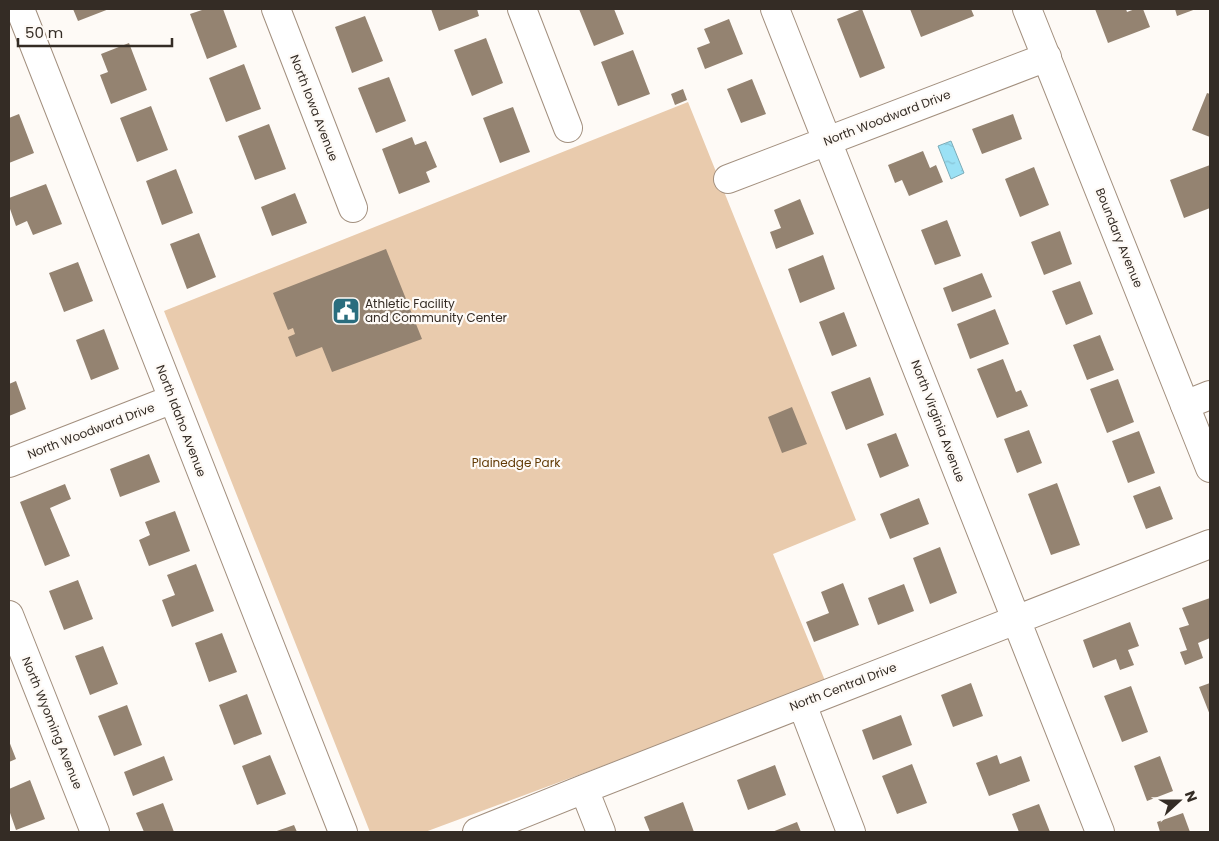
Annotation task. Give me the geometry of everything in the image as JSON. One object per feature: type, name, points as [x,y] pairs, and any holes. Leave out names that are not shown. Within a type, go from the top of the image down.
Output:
[{"type":"street","name":"North Idaho Avenue","points":[[20,9],[343,832]]},
{"type":"street","name":"North Iowa Avenue","points":[[276,9],[353,208]]},
{"type":"street","points":[[522,9],[568,128]]},
{"type":"street","name":"North Virginia Avenue","points":[[775,9],[1100,832]]},
{"type":"street","name":"Boundary Avenue","points":[[1027,9],[1210,468]]},
{"type":"street","name":"North Woodward Drive","points":[[728,180],[1047,57]]},
{"type":"street","points":[[1185,405],[1210,395]]},
{"type":"street","name":"North Woodward Drive","points":[[9,463],[173,399]]},
{"type":"street","name":"North Central Drive","points":[[477,832],[584,788],[1210,544]]},
{"type":"street","name":"North Wyoming Avenue","points":[[9,615],[95,832]]},
{"type":"street","points":[[802,704],[852,832]]},
{"type":"street","points":[[584,788],[601,832]]},
{"type":"green space","name":"Plainedge Park","points":[[688,102],[856,520],[773,554],[826,683],[425,832],[370,832],[164,311]]},
{"type":"water","points":[[951,141],[964,173],[951,179],[938,146]]},
{"type":"building","points":[[73,9],[109,9],[78,21]]},
{"type":"building","points":[[205,9],[223,9],[237,47],[207,59],[190,14]]},
{"type":"building","points":[[431,9],[477,9],[479,16],[439,31]]},
{"type":"building","points":[[579,9],[614,9],[624,34],[594,46]]},
{"type":"building","points":[[862,9],[885,68],[860,78],[837,19]]},
{"type":"building","points":[[910,9],[971,9],[974,16],[921,37]]},
{"type":"building","points":[[1095,9],[1126,9],[1127,12],[1143,9],[1150,27],[1108,43]]},
{"type":"building","points":[[1175,9],[1196,9],[1177,16]]},
{"type":"building","points":[[365,16],[383,61],[352,73],[335,27]]},
{"type":"building","points":[[729,19],[743,54],[705,69],[697,48],[710,43],[704,29]]},
{"type":"building","points":[[486,38],[503,83],[472,96],[454,50]]},
{"type":"building","points":[[129,43],[147,90],[111,104],[100,75],[108,72],[101,54]]},
{"type":"building","points":[[633,50],[650,94],[618,106],[601,62]]},
{"type":"building","points":[[244,64],[261,109],[226,122],[209,78]]},
{"type":"building","points":[[389,77],[406,121],[376,133],[358,88]]},
{"type":"building","points":[[752,79],[766,114],[741,123],[727,89]]},
{"type":"building","points":[[683,89],[687,100],[675,105],[671,94]]},
{"type":"building","points":[[1207,93],[1210,94],[1210,137],[1192,130]]},
{"type":"building","points":[[151,106],[168,150],[137,162],[120,118]]},
{"type":"building","points":[[513,107],[530,152],[500,163],[483,118]]},
{"type":"building","points":[[19,114],[34,153],[9,163],[9,118]]},
{"type":"building","points":[[1013,114],[1022,139],[982,154],[972,129]]},
{"type":"building","points":[[269,124],[286,169],[255,180],[238,136]]},
{"type":"building","points":[[412,137],[415,145],[426,141],[437,167],[426,172],[430,182],[399,194],[382,149]]},
{"type":"building","points":[[923,151],[930,168],[936,165],[943,182],[909,196],[902,180],[895,183],[888,165]]},
{"type":"building","points":[[1210,165],[1210,208],[1184,218],[1170,180]]},
{"type":"building","points":[[1034,167],[1049,205],[1020,217],[1005,179]]},
{"type":"building","points":[[176,169],[193,213],[162,225],[146,181]]},
{"type":"building","points":[[46,184],[62,224],[33,235],[27,221],[16,226],[9,206],[9,198]]},
{"type":"building","points":[[295,193],[307,223],[272,236],[261,207]]},
{"type":"building","points":[[800,199],[814,234],[776,249],[770,232],[781,228],[774,210]]},
{"type":"building","points":[[947,220],[961,256],[935,265],[921,230]]},
{"type":"building","points":[[1060,231],[1072,264],[1044,275],[1031,242]]},
{"type":"building","points":[[199,233],[216,277],[187,289],[170,244]]},
{"type":"building","name":"Athletic Facility and Community Center","points":[[386,249],[422,339],[332,372],[322,347],[296,357],[288,337],[295,334],[293,328],[288,330],[273,293]]},
{"type":"building","points":[[823,255],[835,289],[800,303],[788,269]]},
{"type":"building","points":[[78,262],[93,301],[64,312],[49,273]]},
{"type":"building","points":[[982,273],[992,297],[952,312],[943,288]]},
{"type":"building","points":[[1080,281],[1093,314],[1066,325],[1052,291]]},
{"type":"building","points":[[995,309],[1009,344],[970,359],[957,324]]},
{"type":"building","points":[[844,312],[857,346],[832,356],[819,322]]},
{"type":"building","points":[[104,329],[119,369],[91,380],[76,340]]},
{"type":"building","points":[[1100,335],[1114,370],[1087,380],[1073,345]]},
{"type":"building","points":[[1003,359],[1016,392],[1021,390],[1028,406],[997,418],[977,369]]},
{"type":"building","points":[[870,377],[884,415],[846,430],[831,392]]},
{"type":"building","points":[[1118,379],[1134,422],[1107,433],[1090,389]]},
{"type":"building","points":[[16,381],[26,409],[9,416],[9,384]]},
{"type":"building","points":[[792,407],[807,444],[782,453],[768,417]]},
{"type":"building","points":[[1029,430],[1042,463],[1017,473],[1004,439]]},
{"type":"building","points":[[1139,431],[1155,473],[1128,483],[1112,441]]},
{"type":"building","points":[[896,433],[909,466],[880,478],[867,444]]},
{"type":"building","points":[[149,454],[160,482],[120,497],[110,469]]},
{"type":"building","points":[[1057,483],[1080,545],[1051,555],[1028,494]]},
{"type":"building","points":[[65,484],[71,499],[50,508],[70,556],[45,566],[20,502]]},
{"type":"building","points":[[1160,486],[1173,519],[1146,529],[1133,496]]},
{"type":"building","points":[[919,498],[929,524],[890,539],[880,514]]},
{"type":"building","points":[[175,511],[190,551],[149,566],[139,540],[150,535],[145,522]]},
{"type":"building","points":[[940,547],[957,593],[930,604],[913,558]]},
{"type":"building","points":[[196,564],[214,611],[172,627],[162,600],[175,595],[167,575]]},
{"type":"building","points":[[78,580],[93,619],[64,630],[49,591]]},
{"type":"building","points":[[843,583],[859,625],[814,642],[806,622],[829,613],[821,592]]},
{"type":"building","points":[[904,584],[914,611],[878,625],[868,598]]},
{"type":"building","points":[[1210,598],[1210,638],[1198,643],[1203,658],[1185,665],[1180,652],[1187,650],[1179,628],[1189,625],[1182,608]]},
{"type":"building","points":[[1130,622],[1139,646],[1128,650],[1134,665],[1120,670],[1116,659],[1093,668],[1083,640]]},
{"type":"building","points":[[222,633],[237,672],[209,682],[195,643]]},
{"type":"building","points":[[103,646],[118,684],[90,695],[75,656]]},
{"type":"building","points":[[971,683],[983,716],[953,727],[941,695]]},
{"type":"building","points":[[1210,683],[1210,715],[1199,687]]},
{"type":"building","points":[[1131,686],[1148,732],[1122,742],[1104,696]]},
{"type":"building","points":[[247,694],[262,734],[234,745],[219,705]]},
{"type":"building","points":[[127,705],[142,745],[114,756],[98,716]]},
{"type":"building","points":[[901,715],[912,745],[873,760],[862,730]]},
{"type":"building","points":[[9,741],[16,759],[9,762]]},
{"type":"building","points":[[270,755],[286,794],[257,805],[242,766]]},
{"type":"building","points":[[997,755],[1000,764],[1021,756],[1030,781],[989,796],[976,763]]},
{"type":"building","points":[[164,756],[173,780],[133,796],[124,772]]},
{"type":"building","points":[[1160,756],[1173,791],[1147,801],[1134,766]]},
{"type":"building","points":[[912,764],[927,803],[897,814],[882,776]]},
{"type":"building","points":[[775,765],[786,795],[748,810],[737,780]]},
{"type":"building","points":[[30,780],[45,819],[16,830],[9,810],[9,789]]},
{"type":"building","points":[[683,802],[694,832],[650,832],[644,817]]},
{"type":"building","points":[[163,803],[174,832],[144,832],[136,813]]},
{"type":"building","points":[[1039,804],[1050,832],[1019,832],[1012,814]]},
{"type":"building","points":[[1183,813],[1190,832],[1160,832],[1157,822]]},
{"type":"building","points":[[797,822],[801,832],[772,832]]},
{"type":"building","points":[[294,825],[297,832],[274,832]]},
{"type":"place","name":"Athletic Facility and Community Center","points":[[346,311]]}]
